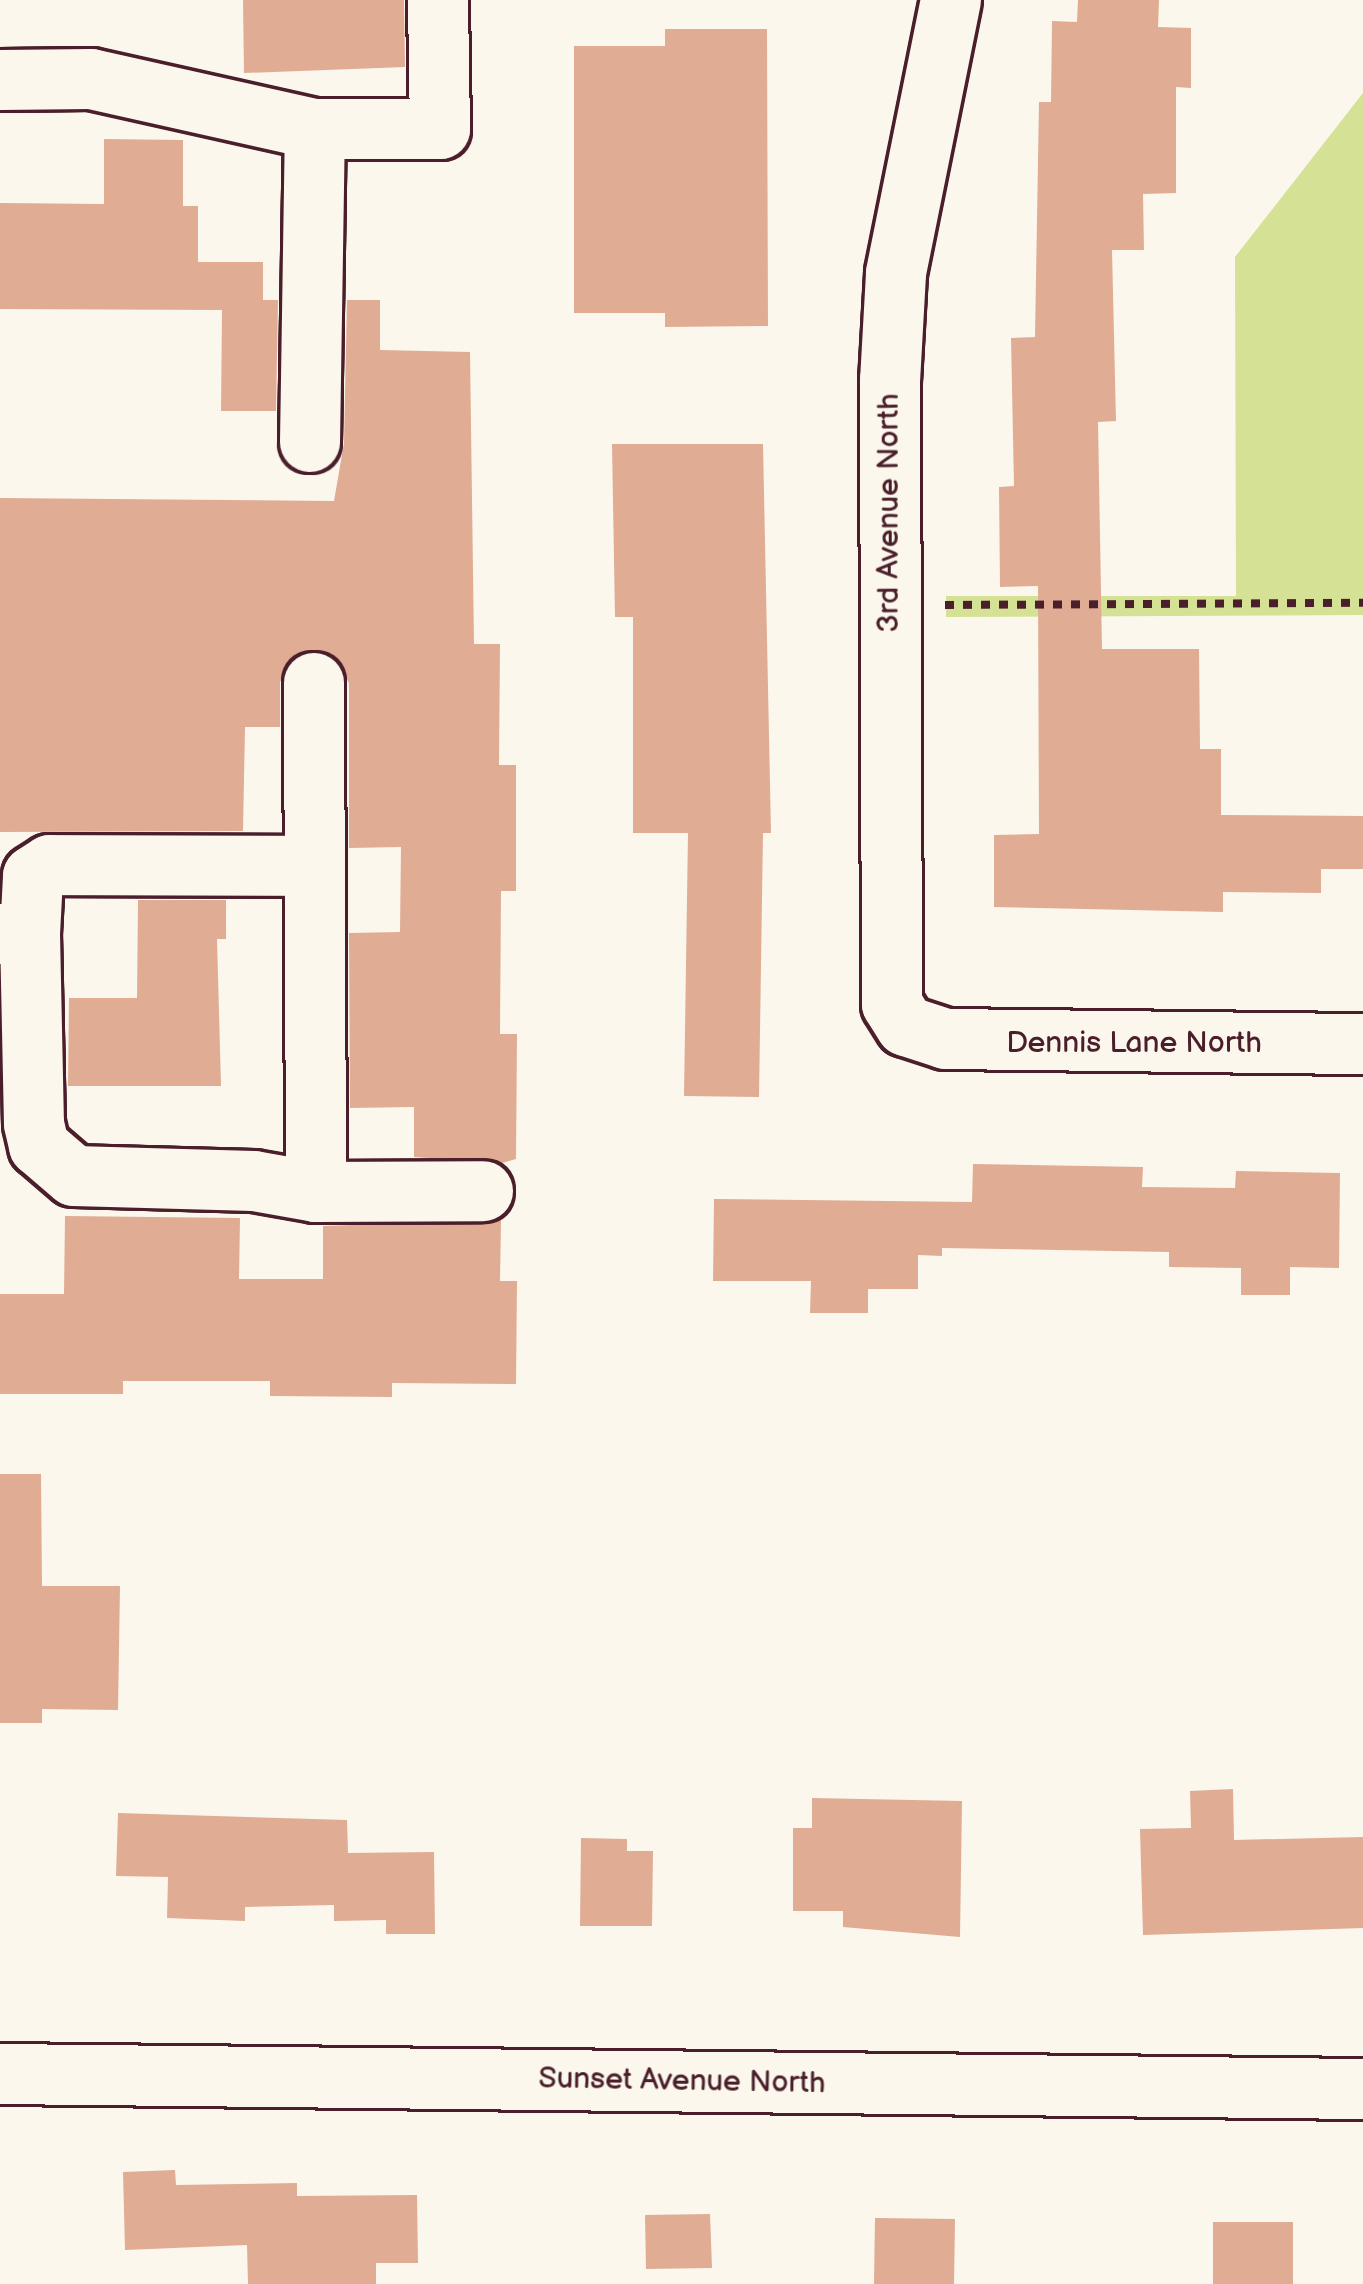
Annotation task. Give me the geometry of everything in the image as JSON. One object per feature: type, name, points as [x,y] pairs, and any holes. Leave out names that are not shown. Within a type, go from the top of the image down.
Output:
[{"type":"street","points":[[0,80],[91,79],[315,129],[440,129],[438,0]]},
{"type":"street","name":"3rd Avenue North","points":[[907,1027],[888,974],[888,605],[896,274],[950,0]]},
{"type":"street","points":[[310,442],[315,129]]},
{"type":"street","points":[[314,683],[316,1192]]},
{"type":"street","points":[[315,866],[50,865],[33,877],[15,934],[39,1147],[56,1164],[95,1180],[254,1181],[316,1192],[483,1192]]},
{"type":"street","name":"Dennis Lane North","points":[[907,1027],[987,1042],[1363,1044]]},
{"type":"street","name":"Sunset Avenue North","points":[[0,2074],[1363,2089]]},
{"type":"path","points":[[888,605],[1363,603]]},
{"type":"green space","points":[[1363,93],[1363,615],[946,617],[946,596],[1236,596],[1235,257]]},
{"type":"building","points":[[243,0],[404,0],[405,67],[244,73]]},
{"type":"building","points":[[1078,0],[1159,0],[1158,27],[1191,28],[1191,88],[1176,87],[1176,193],[1143,194],[1144,250],[1112,250],[1116,421],[1098,422],[1102,649],[1199,649],[1200,749],[1221,749],[1221,815],[1363,816],[1363,869],[1321,869],[1321,893],[1223,892],[1223,912],[994,907],[994,835],[1039,834],[1038,586],[1000,587],[999,487],[1014,486],[1011,338],[1035,337],[1039,102],[1051,102],[1052,21],[1077,22]]},
{"type":"building","points":[[665,29],[767,29],[768,326],[665,327],[665,313],[574,313],[574,46],[665,46]]},
{"type":"building","points":[[104,139],[183,140],[183,206],[198,206],[198,262],[263,262],[263,300],[278,300],[276,411],[221,411],[222,310],[0,309],[0,203],[104,204]]},
{"type":"building","points":[[347,300],[380,300],[380,350],[470,352],[474,644],[500,644],[499,765],[516,765],[516,891],[501,891],[500,1034],[517,1034],[516,1159],[502,1163],[414,1157],[414,1107],[350,1108],[349,933],[400,932],[401,847],[349,848],[349,683],[332,654],[296,654],[280,682],[280,727],[245,727],[243,831],[0,832],[0,498],[334,501],[344,443]]},
{"type":"building","points":[[612,444],[763,444],[771,833],[763,833],[759,1097],[684,1096],[688,833],[633,833],[633,617],[615,617]]},
{"type":"building","points":[[138,900],[226,900],[226,939],[217,939],[221,1086],[68,1086],[69,998],[137,998]]},
{"type":"building","points":[[973,1164],[1143,1167],[1142,1187],[1235,1188],[1236,1171],[1340,1173],[1339,1268],[1290,1267],[1290,1295],[1241,1295],[1241,1268],[1169,1267],[1169,1252],[942,1248],[942,1256],[918,1255],[918,1289],[868,1289],[868,1313],[810,1313],[811,1281],[713,1281],[714,1199],[972,1202]]},
{"type":"building","points":[[65,1216],[240,1218],[239,1279],[323,1279],[323,1226],[501,1220],[500,1281],[517,1281],[516,1384],[392,1383],[392,1397],[270,1396],[270,1381],[123,1381],[123,1394],[0,1394],[0,1294],[64,1294]]},
{"type":"building","points":[[0,1474],[41,1474],[42,1586],[120,1586],[118,1710],[42,1709],[42,1723],[0,1723]]},
{"type":"building","points":[[1233,1789],[1234,1840],[1363,1837],[1363,1928],[1143,1935],[1140,1829],[1191,1828],[1190,1791]]},
{"type":"building","points":[[812,1798],[962,1801],[960,1937],[843,1927],[843,1911],[793,1911],[793,1828],[812,1828]]},
{"type":"building","points":[[118,1813],[347,1820],[348,1853],[434,1852],[435,1934],[386,1934],[386,1920],[334,1921],[334,1905],[245,1907],[245,1921],[167,1918],[168,1877],[116,1876]]},
{"type":"building","points":[[581,1838],[627,1839],[627,1851],[653,1851],[652,1926],[580,1926]]},
{"type":"building","points":[[175,2170],[176,2185],[297,2183],[297,2196],[417,2195],[418,2263],[376,2263],[376,2284],[248,2284],[247,2245],[125,2250],[123,2172]]},
{"type":"building","points":[[710,2214],[712,2268],[646,2269],[645,2215]]},
{"type":"building","points":[[875,2218],[955,2219],[954,2284],[874,2284]]},
{"type":"building","points":[[1213,2222],[1293,2222],[1293,2284],[1213,2284]]}]
